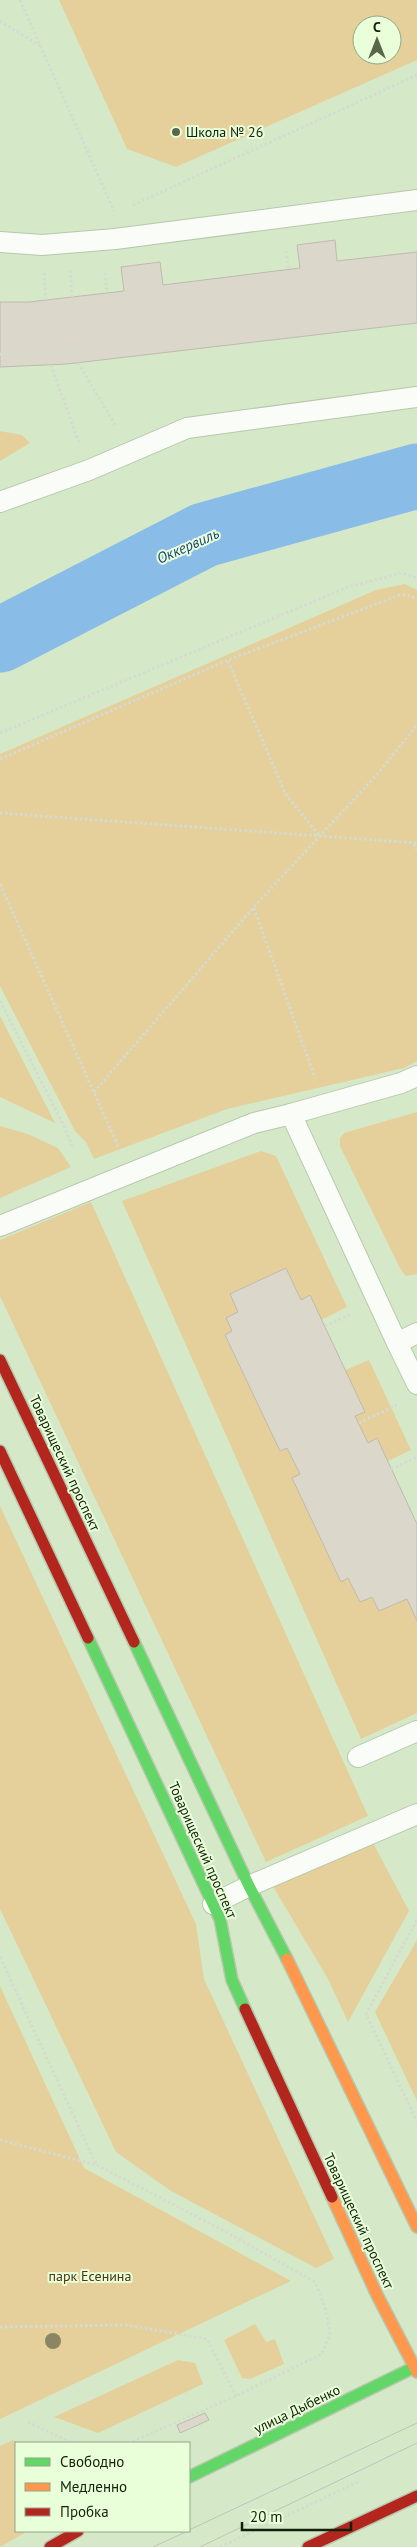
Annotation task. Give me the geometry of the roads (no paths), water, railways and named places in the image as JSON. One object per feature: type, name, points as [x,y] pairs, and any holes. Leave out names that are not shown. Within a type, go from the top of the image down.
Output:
[{"type":"street","name":"Товарищеский проспект","points":[[0,1360],[249,1886],[302,1988],[417,2227]]},
{"type":"street","name":"Товарищеский проспект","points":[[0,1452],[220,1919],[232,1980],[349,2236],[416,2369]]},
{"type":"street","name":"улица Дыбенко","points":[[190,2477],[416,2369]]},
{"type":"street","points":[[308,2547],[417,2496]]},
{"type":"street","points":[[50,2547],[76,2532]]},
{"type":"lane","points":[[0,242],[42,245],[115,238],[417,200]]},
{"type":"lane","points":[[0,502],[89,470],[187,428],[417,397]]},
{"type":"lane","points":[[0,1226],[254,1124],[401,1083],[417,1076]]},
{"type":"lane","points":[[291,1114],[417,1384]]},
{"type":"lane","points":[[397,1343],[417,1333]]},
{"type":"lane","points":[[358,1757],[417,1731]]},
{"type":"lane","points":[[213,1904],[249,1886],[417,1814]]},
{"type":"waterway","name":"Оккервиль","points":[[0,640],[204,535],[417,476]]},
{"type":"tram line","points":[[190,2530],[417,2423]]},
{"type":"tram line","points":[[200,2547],[417,2443]]},
{"type":"tram line","points":[[153,2547],[186,2532]]},
{"type":"place","name":"Школа № 26","points":[[176,132]]},
{"type":"park label","name":"парк Есенина","points":[[90,2276]]}]
